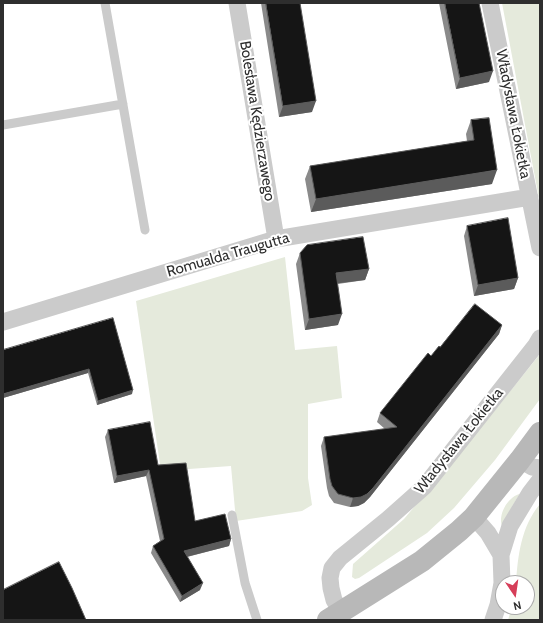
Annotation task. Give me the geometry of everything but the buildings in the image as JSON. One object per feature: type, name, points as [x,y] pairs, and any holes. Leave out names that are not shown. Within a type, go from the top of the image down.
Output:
[{"type":"main road","points":[[335,616],[422,561],[455,535],[474,517],[540,433]]},
{"type":"street","name":"Bolesława Kędzierzawego","points":[[237,3],[276,239]]},
{"type":"street","name":"Władysława Łokietka","points":[[490,3],[540,248]]},
{"type":"street","name":"Romualda Traugutta","points":[[3,322],[276,239],[530,197]]},
{"type":"street","name":"Władysława Łokietka","points":[[335,616],[330,578],[332,568],[340,558],[388,519],[424,487],[540,338]]},
{"type":"street","points":[[520,460],[532,467],[540,468]]},
{"type":"street","points":[[493,620],[498,605],[502,583],[501,555],[510,526],[530,493],[540,480]]},
{"type":"street","points":[[474,517],[488,533],[501,555]]},
{"type":"lane","points":[[105,3],[145,230]]},
{"type":"lane","points":[[3,125],[123,104]]},
{"type":"lane","points":[[232,515],[246,584],[257,620]]},
{"type":"shaded area","points":[[502,3],[540,3],[540,204]]},
{"type":"shaded area","points":[[285,257],[295,350],[337,346],[342,398],[308,404],[308,478],[312,505],[302,511],[236,521],[231,466],[161,471],[136,301]]},
{"type":"shaded area","points":[[540,354],[540,399],[495,460],[454,508],[427,533],[359,578],[355,579],[352,577],[353,564],[404,519],[475,435]]},
{"type":"shaded area","points":[[519,494],[502,526],[501,517],[504,507],[511,499]]},
{"type":"shaded area","points":[[540,504],[540,620],[508,620],[510,615],[535,615],[535,575],[517,575],[519,552],[525,532]]}]
